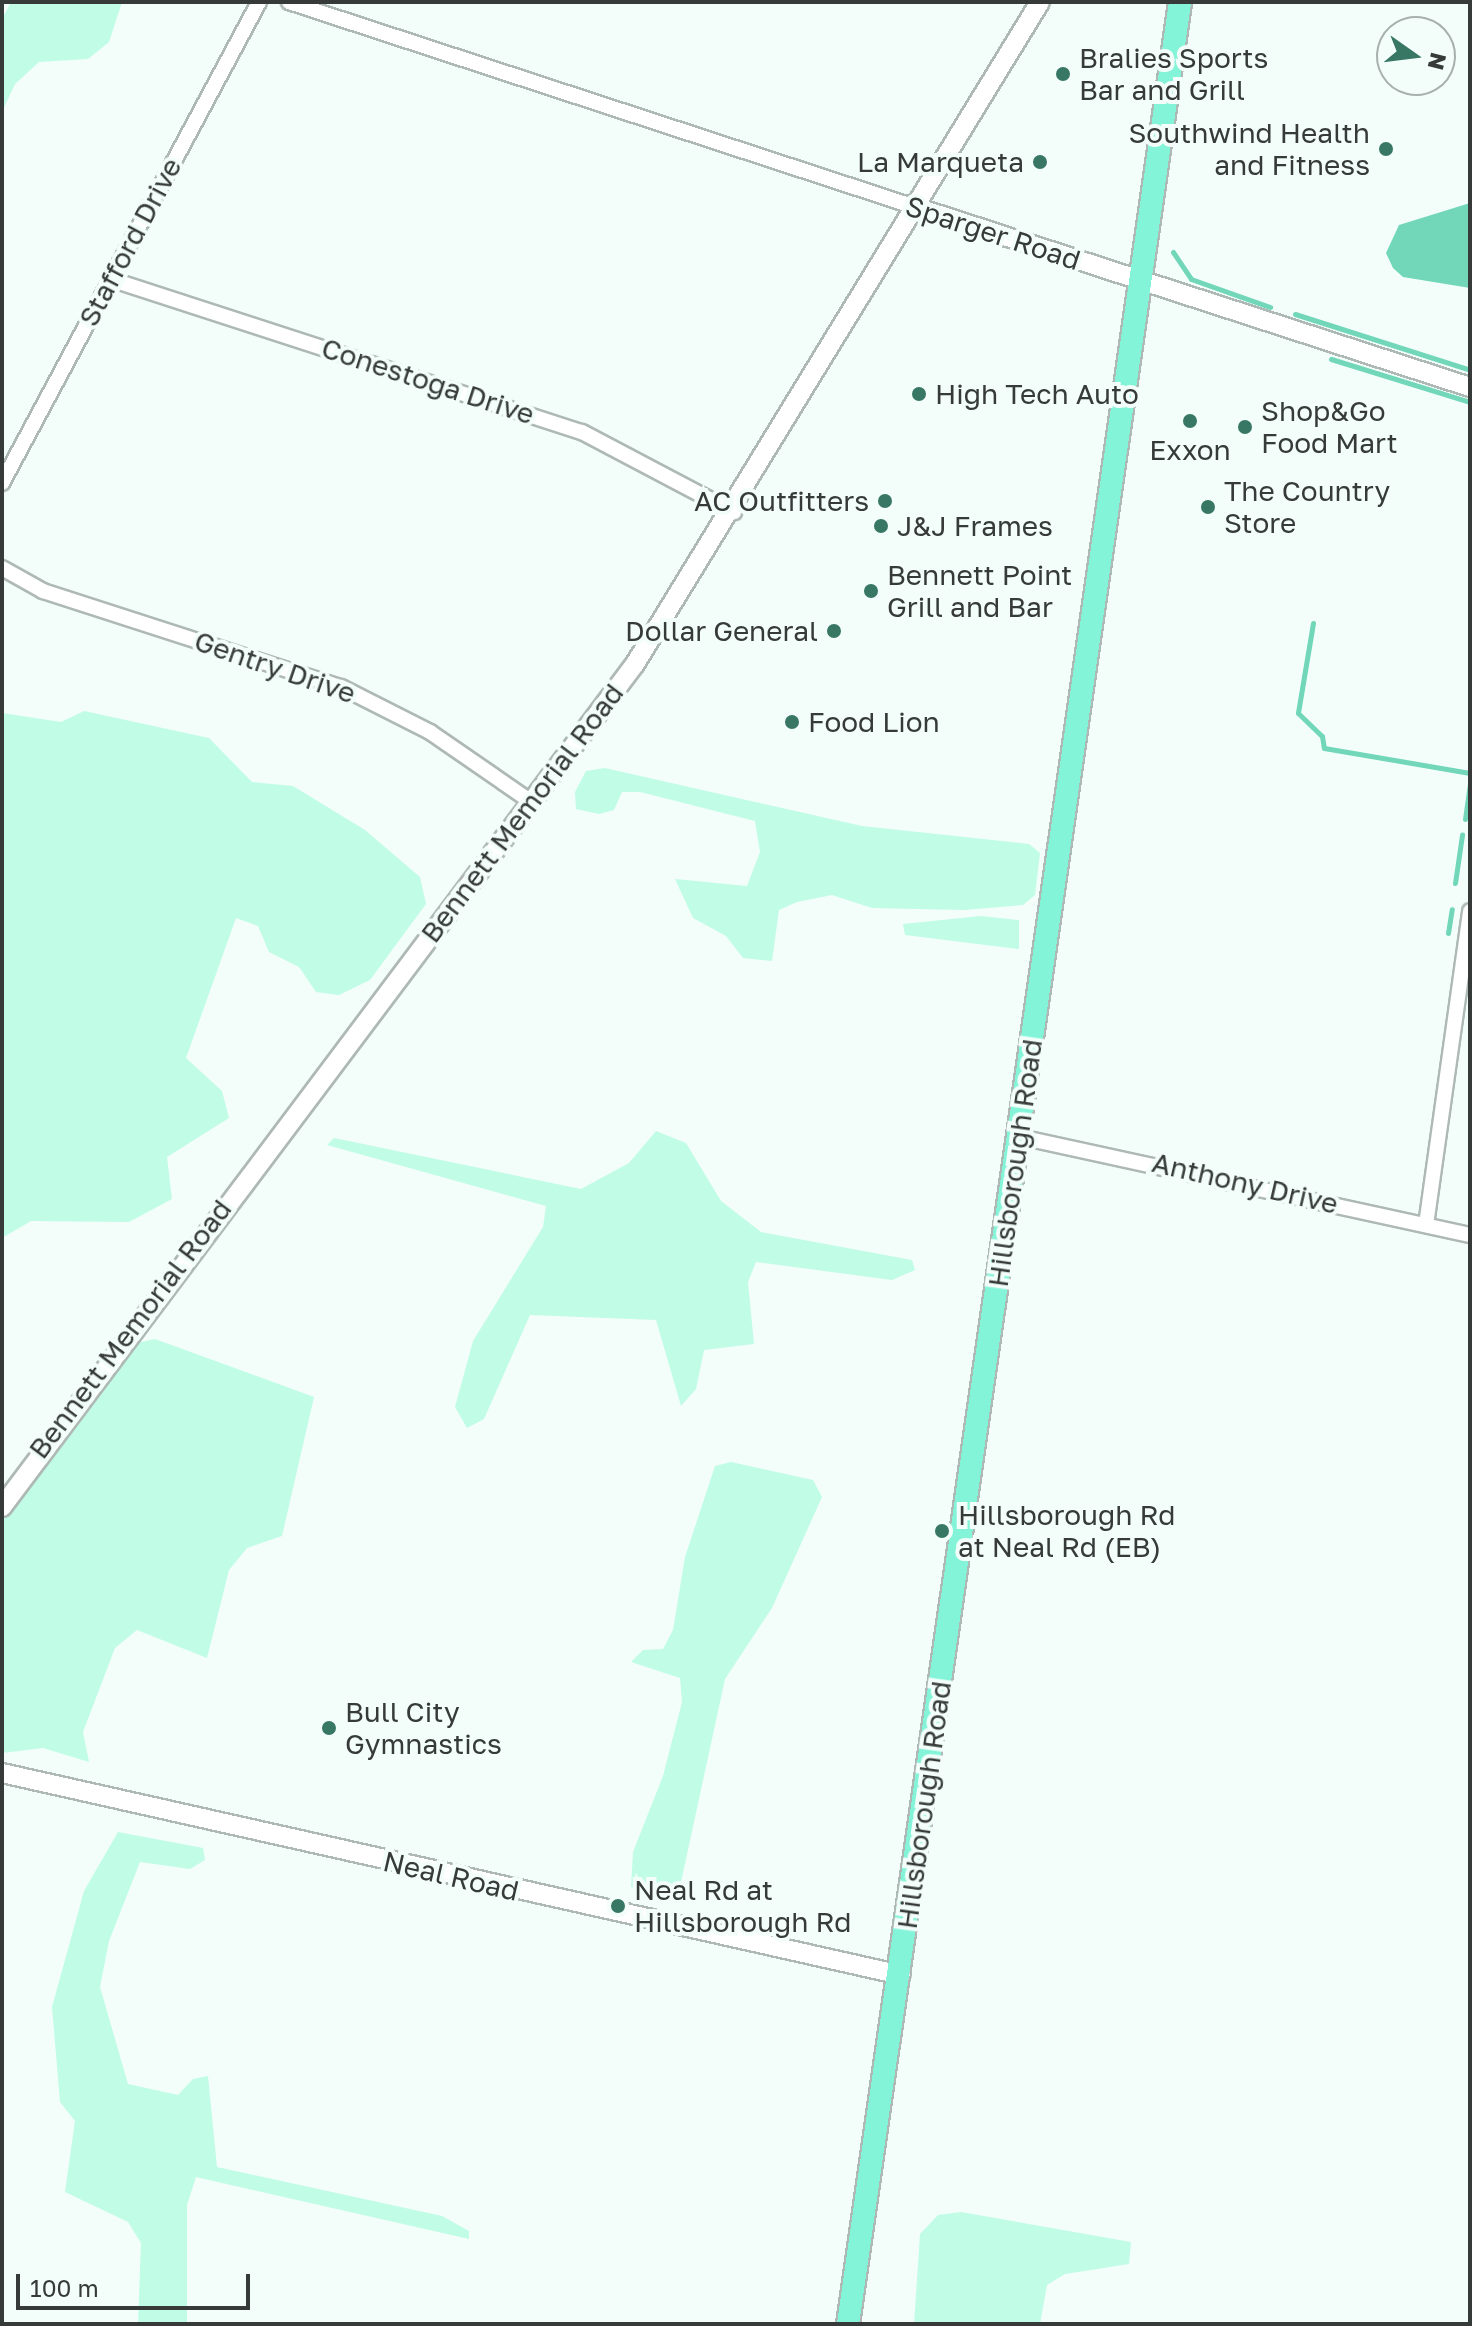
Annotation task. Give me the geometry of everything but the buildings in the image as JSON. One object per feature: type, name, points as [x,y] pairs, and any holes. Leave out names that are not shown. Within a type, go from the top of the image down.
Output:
[{"type":"main road","name":"Hillsborough Road","points":[[848,2324],[901,1975],[1180,2]]},
{"type":"street","name":"Stafford Drive","points":[[2,483],[259,2]]},
{"type":"street","name":"Sparger Road","points":[[289,2],[1470,387]]},
{"type":"street","name":"Bennett Memorial Road","points":[[2,1507],[635,664],[734,512],[1040,2]]},
{"type":"street","name":"Conestoga Drive","points":[[110,279],[582,432],[734,512]]},
{"type":"street","name":"Gentry Drive","points":[[2,568],[43,591],[341,687],[430,732],[530,801]]},
{"type":"street","points":[[1426,1225],[1470,911]]},
{"type":"street","name":"Anthony Drive","points":[[1020,1137],[1470,1235]]},
{"type":"street","name":"Neal Road","points":[[2,1773],[901,1975]]},
{"type":"shaded area","points":[[11,2],[122,2],[109,42],[88,59],[39,62],[15,84],[2,112],[2,19]]},
{"type":"shaded area","points":[[1470,203],[1470,288],[1403,277],[1393,268],[1386,253],[1399,225]]},
{"type":"shaded area","points":[[84,711],[209,738],[252,782],[293,786],[365,830],[420,877],[426,904],[370,980],[339,995],[316,992],[299,967],[269,952],[258,926],[236,918],[186,1058],[222,1091],[229,1118],[167,1157],[172,1199],[129,1222],[31,1221],[2,1238],[2,713],[61,722]]},
{"type":"shaded area","points":[[605,768],[862,826],[1029,844],[1040,853],[1035,895],[1023,905],[965,910],[872,908],[832,895],[797,902],[779,910],[772,961],[743,958],[726,936],[693,918],[675,879],[747,886],[760,852],[755,821],[640,792],[622,792],[614,810],[599,814],[576,809],[575,792],[586,771]]},
{"type":"shaded area","points":[[981,916],[1019,920],[1019,949],[905,935],[903,924]]},
{"type":"shaded area","points":[[656,1131],[686,1143],[721,1201],[761,1232],[912,1260],[915,1270],[892,1280],[756,1262],[748,1282],[754,1344],[704,1350],[696,1389],[681,1406],[656,1320],[530,1315],[484,1419],[467,1428],[455,1407],[473,1341],[543,1227],[546,1206],[327,1145],[334,1138],[581,1189],[629,1163]]},
{"type":"shaded area","points":[[155,1339],[314,1397],[282,1536],[247,1548],[229,1570],[207,1658],[137,1630],[115,1648],[83,1732],[89,1762],[43,1748],[2,1753],[2,1522],[103,1374],[137,1343]]},
{"type":"shaded area","points":[[731,1462],[813,1480],[822,1497],[772,1608],[725,1679],[678,1896],[657,1895],[631,1887],[633,1852],[663,1776],[682,1702],[680,1678],[631,1662],[643,1650],[663,1649],[673,1630],[685,1557],[715,1466]]},
{"type":"shaded area","points":[[118,1832],[203,1848],[205,1860],[190,1869],[140,1862],[109,1941],[100,1987],[128,2084],[178,2095],[193,2079],[208,2076],[217,2167],[442,2216],[469,2231],[469,2239],[196,2177],[187,2205],[187,2322],[195,2324],[138,2324],[141,2243],[128,2222],[65,2192],[75,2121],[60,2102],[52,2007],[84,1891]]},
{"type":"shaded area","points":[[961,2212],[1131,2242],[1129,2264],[1065,2274],[1047,2285],[1040,2324],[914,2324],[920,2234],[938,2215]]},
{"type":"waterway","points":[[1173,252],[1191,279],[1270,307]]},
{"type":"waterway","points":[[1295,314],[1470,370]]},
{"type":"waterway","points":[[1331,359],[1470,402]]},
{"type":"waterway","points":[[1313,623],[1298,713],[1322,736],[1324,748],[1470,773]]},
{"type":"waterway","points":[[1465,819],[1470,784]]},
{"type":"waterway","points":[[1455,883],[1462,835]]},
{"type":"waterway","points":[[1448,933],[1452,909]]},
{"type":"place","name":"Bralies Sports Bar and Grill","points":[[1063,74]]},
{"type":"place","name":"Southwind Health and Fitness","points":[[1386,149]]},
{"type":"place","name":"La Marqueta","points":[[1040,162]]},
{"type":"place","name":"High Tech Auto","points":[[919,394]]},
{"type":"place","name":"Exxon","points":[[1190,421]]},
{"type":"place","name":"Shop&Go Food Mart","points":[[1245,427]]},
{"type":"place","name":"AC Outfitters","points":[[885,501]]},
{"type":"place","name":"The Country Store","points":[[1208,507]]},
{"type":"place","name":"J&J Frames","points":[[881,526]]},
{"type":"place","name":"Bennett Point Grill and Bar","points":[[871,591]]},
{"type":"place","name":"Dollar General","points":[[834,631]]},
{"type":"place","name":"Food Lion","points":[[792,722]]},
{"type":"place","name":"Hillsborough Rd at Neal Rd (EB)","points":[[942,1531]]},
{"type":"place","name":"Bull City Gymnastics","points":[[329,1728]]},
{"type":"place","name":"Neal Rd at Hillsborough Rd","points":[[618,1906]]}]
